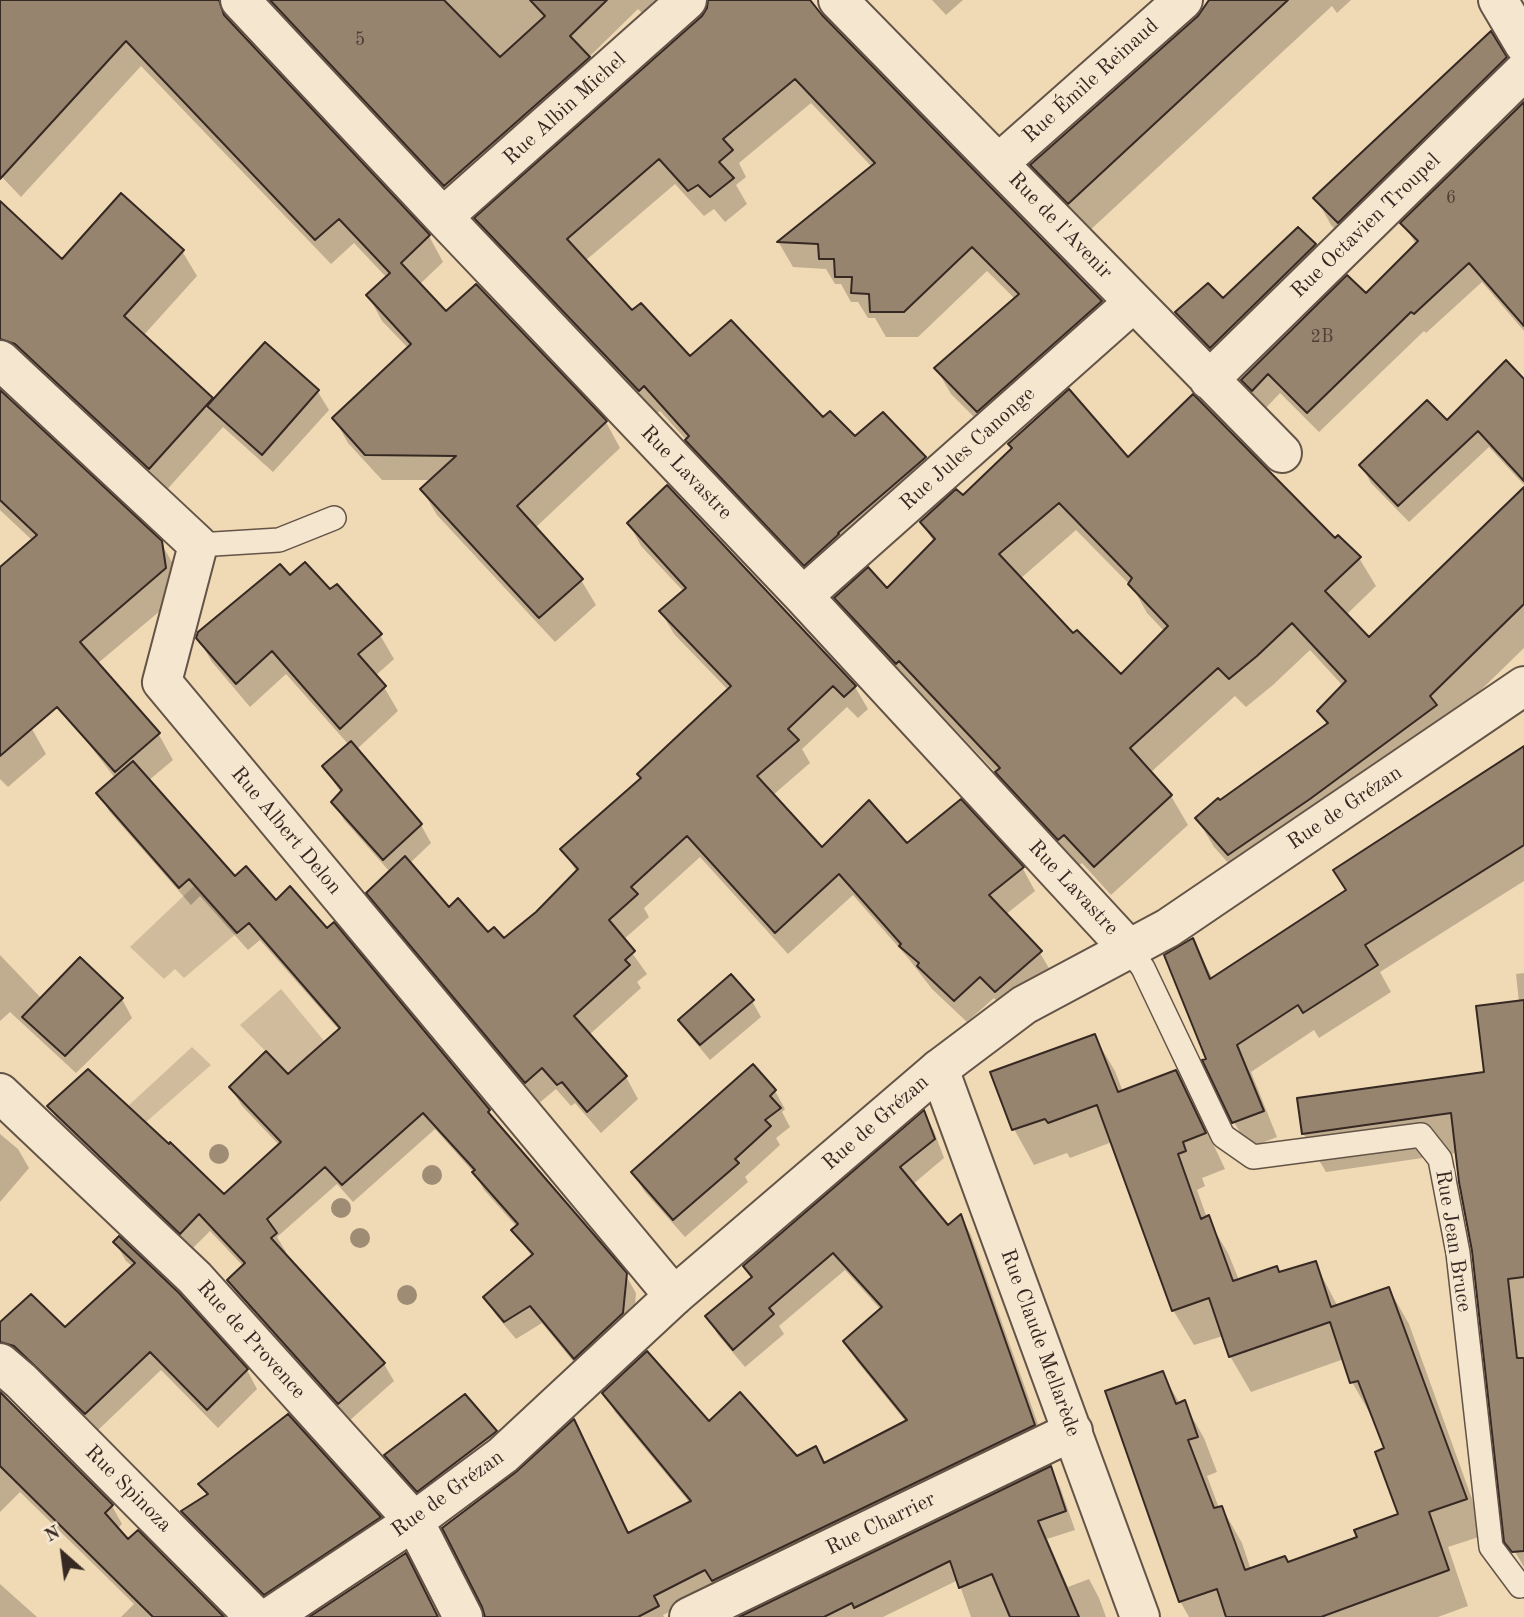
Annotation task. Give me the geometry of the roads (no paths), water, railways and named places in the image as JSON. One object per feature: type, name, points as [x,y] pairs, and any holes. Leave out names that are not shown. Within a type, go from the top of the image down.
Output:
[{"type":"street","name":"Rue Lavastre","points":[[240,0],[803,596],[1129,949]]},
{"type":"street","name":"Rue Albin Michel","points":[[443,217],[687,0]]},
{"type":"street","name":"Rue de l'Avenir","points":[[838,0],[1282,453]]},
{"type":"street","name":"Rue Émile Reinaud","points":[[999,163],[1182,0]]},
{"type":"street","points":[[1498,0],[1524,44]]},
{"type":"street","name":"Rue Octavien Troupel","points":[[1209,380],[1524,71]]},
{"type":"street","name":"Rue Jules Canonge","points":[[803,596],[1134,302]]},
{"type":"street","points":[[0,360],[198,545]]},
{"type":"street","name":"Rue Albert Delon","points":[[198,545],[162,682],[674,1296]]},
{"type":"street","name":"Rue de Grézan","points":[[270,1617],[414,1521],[503,1455],[674,1296],[939,1069],[1024,1005],[1168,928],[1524,686]]},
{"type":"street","name":"Rue Claude Mellarède","points":[[939,1069],[1073,1431],[1131,1614]]},
{"type":"street","name":"Rue de Provence","points":[[0,1093],[195,1278],[414,1521],[463,1617]]},
{"type":"street","name":"Rue Spinoza","points":[[0,1363],[255,1617]]},
{"type":"street","name":"Rue Charrier","points":[[689,1617],[1073,1431]]},
{"type":"lane","points":[[198,545],[279,540],[334,518]]},
{"type":"lane","name":"Rue Jean Bruce","points":[[1129,949],[1143,968],[1223,1136],[1253,1157],[1420,1135],[1440,1159],[1458,1253],[1491,1548],[1520,1586],[1524,1586]]}]
